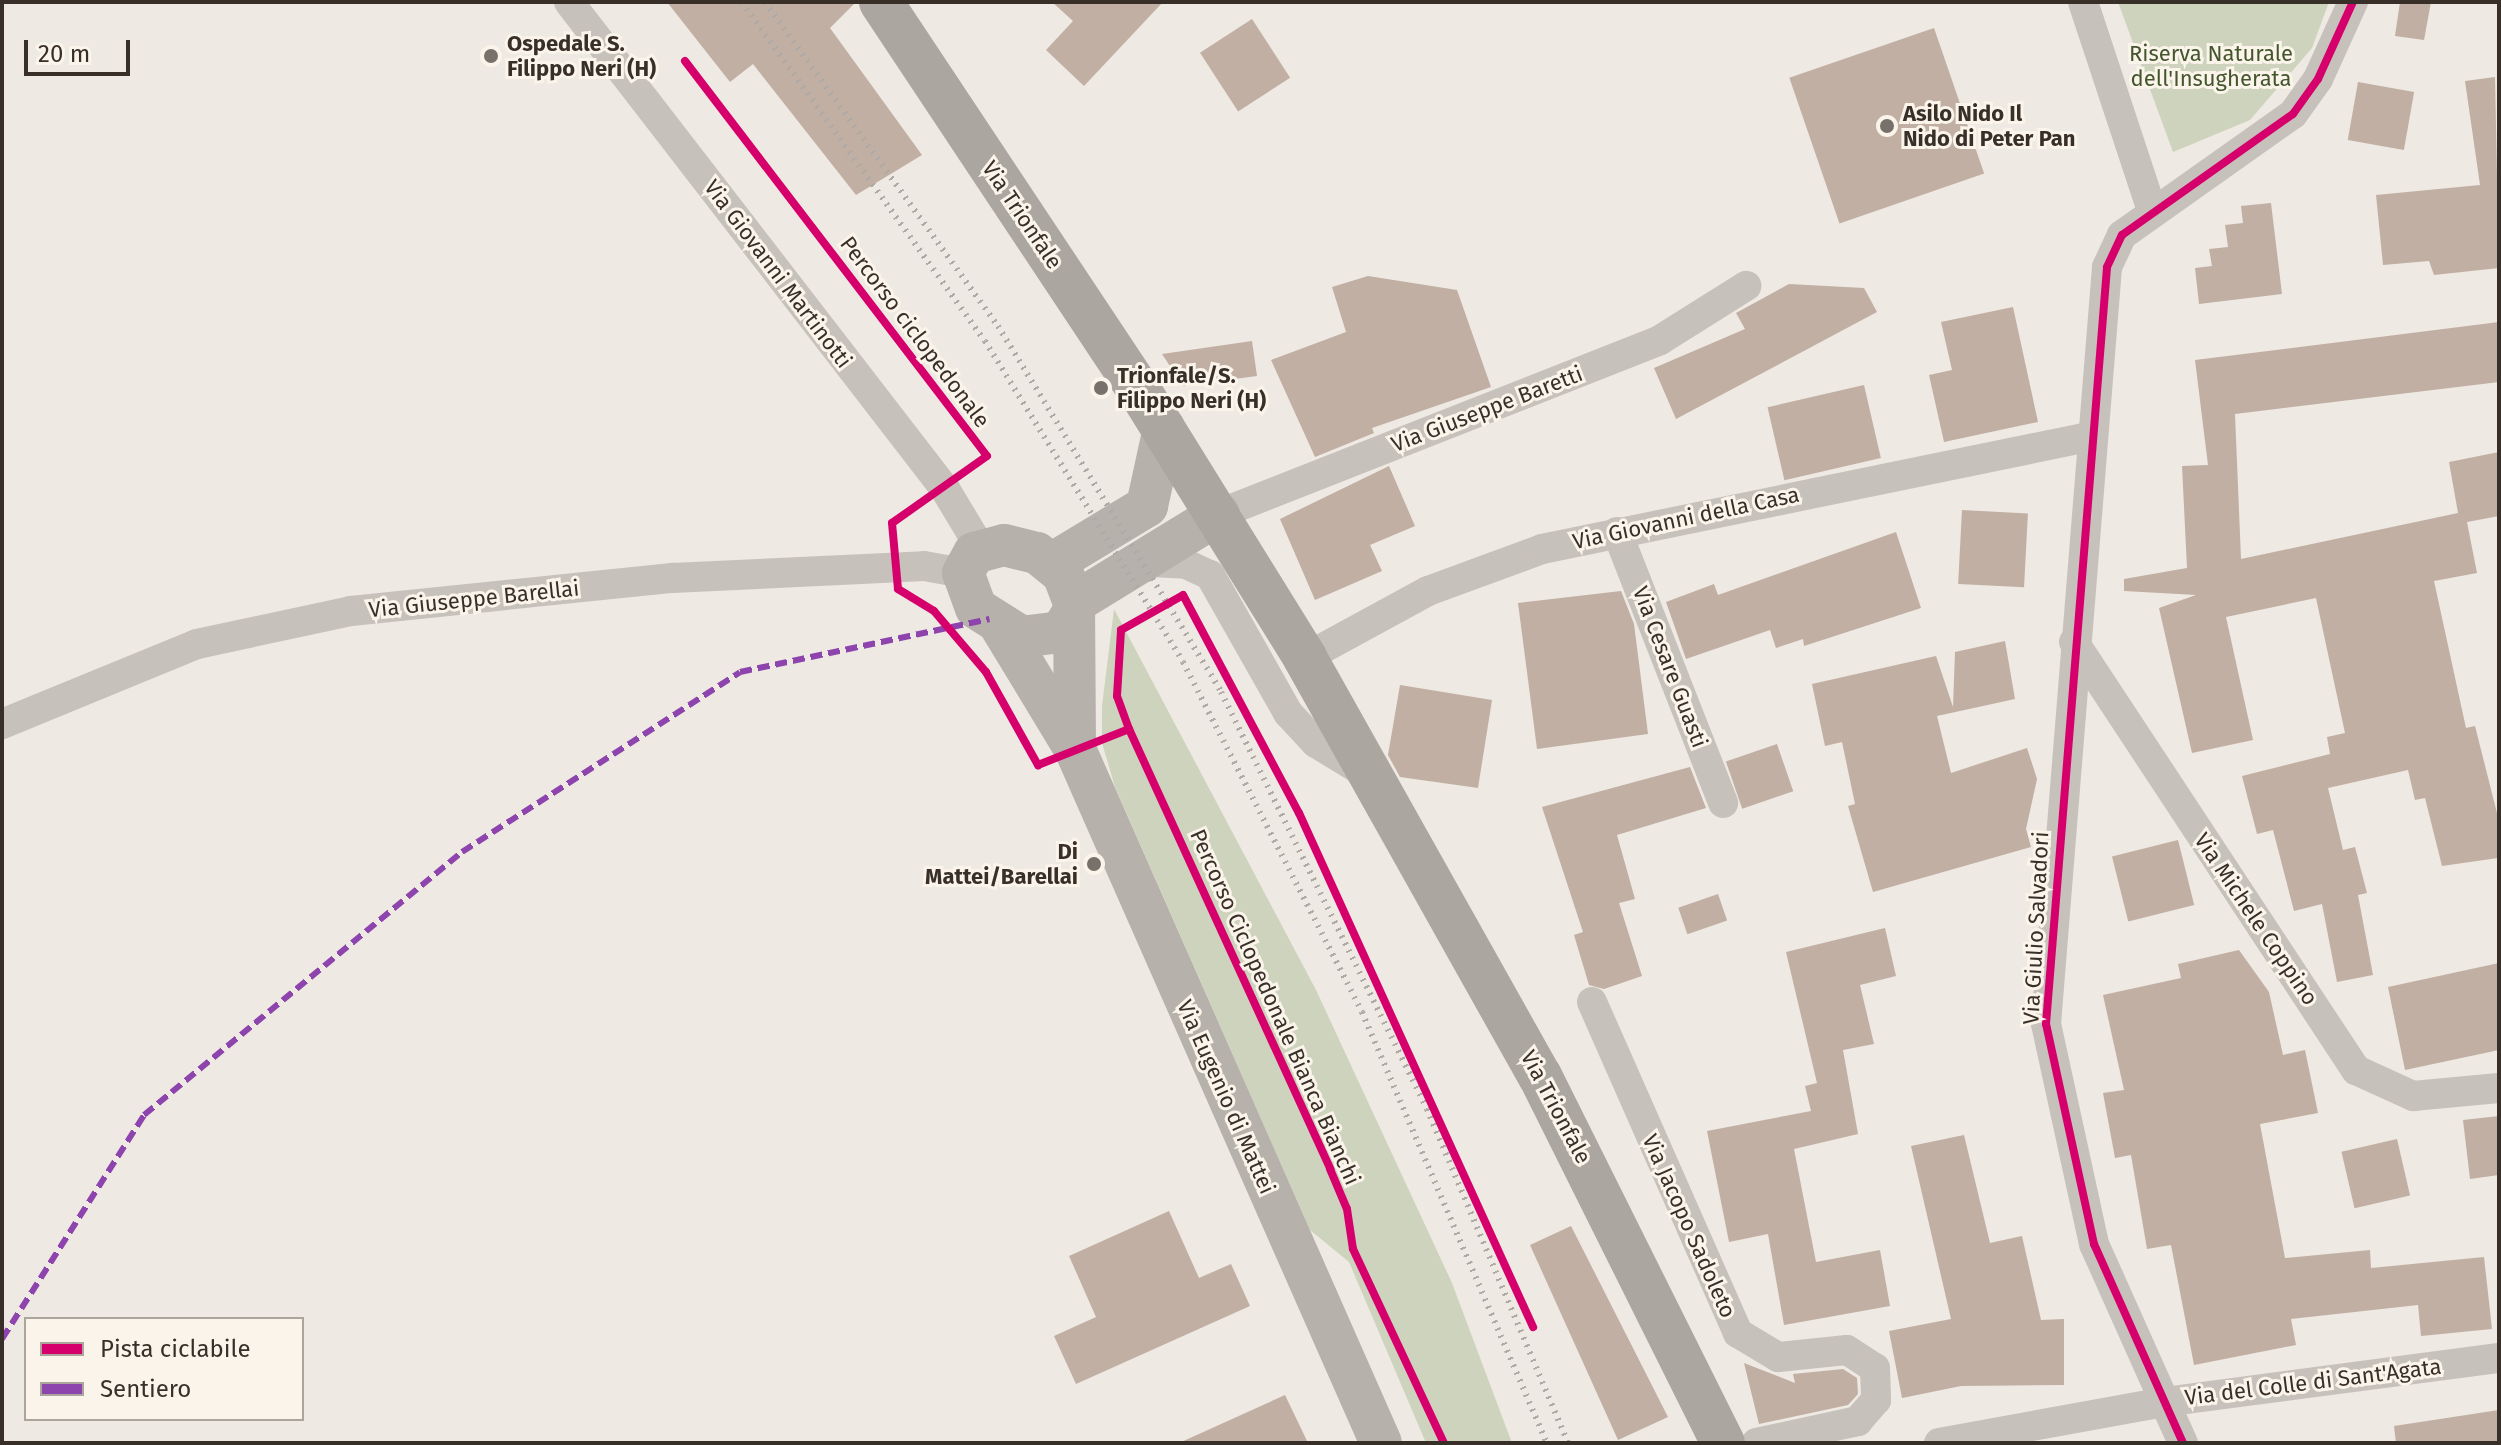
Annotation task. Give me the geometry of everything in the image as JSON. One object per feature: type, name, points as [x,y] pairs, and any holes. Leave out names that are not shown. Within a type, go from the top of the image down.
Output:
[{"type":"main road","name":"Via Trionfale","points":[[881,2],[1164,428],[1305,658],[1616,1218],[1723,1443]]},
{"type":"street","name":"Via Giovanni Martinotti","points":[[569,2],[945,489],[972,561]]},
{"type":"street","points":[[2083,2],[2152,211]]},
{"type":"street","name":"Via Giulio Salvadori","points":[[2183,1443],[2094,1244],[2049,1058],[2046,1000],[2088,437],[2107,267],[2115,243],[2152,211],[2293,114],[2353,2]]},
{"type":"street","name":"Via Giuseppe Baretti","points":[[1219,514],[1660,340],[1746,286]]},
{"type":"street","points":[[1053,563],[1147,506],[1164,428]]},
{"type":"street","name":"Via Giovanni della Casa","points":[[1305,658],[1481,568],[1617,532],[2088,437]]},
{"type":"street","points":[[1074,607],[1053,563],[1017,546],[972,561],[968,596],[1001,627],[1048,638],[1067,627],[1074,607],[1150,562],[1219,514]]},
{"type":"street","name":"Via Cesare Guasti","points":[[1617,532],[1723,803]]},
{"type":"street","name":"Via Giuseppe Barellai","points":[[2,724],[197,644],[351,611],[687,577],[972,561]]},
{"type":"street","points":[[1150,562],[1196,566],[1210,575],[1288,713],[1316,743],[1374,778]]},
{"type":"street","name":"Via Eugenio di Mattei","points":[[1074,607],[1075,749]]},
{"type":"street","name":"Via Eugenio di Mattei","points":[[1001,627],[1075,749],[1381,1443]]},
{"type":"street","name":"Via Michele Coppino","points":[[2074,642],[2356,1070],[2413,1096],[2499,1088]]},
{"type":"street","name":"Via Jacopo Sadoleto","points":[[1592,1002],[1738,1333],[1778,1357],[1847,1350],[1875,1368],[1879,1390],[1866,1416],[1756,1443]]},
{"type":"street","name":"Via del Colle di Sant'Agata","points":[[1939,1443],[2164,1402],[2499,1358]]},
{"type":"green space","name":"Riserva Naturale dell'Insugherata","points":[[2118,2],[2329,2],[2312,48],[2250,120],[2173,152]]},
{"type":"green space","points":[[1114,609],[1316,990],[1452,1283],[1512,1443],[1426,1443],[1349,1262],[1310,1230],[1115,787],[1102,743],[1102,706]]},
{"type":"building","points":[[667,2],[856,2],[830,28],[922,155],[856,195],[753,64],[730,82]]},
{"type":"building","points":[[1052,2],[1163,2],[1084,86],[1046,50],[1073,21]]},
{"type":"building","points":[[2400,2],[2431,2],[2424,40],[2395,36]]},
{"type":"building","points":[[1252,19],[1290,78],[1238,111],[1200,53]]},
{"type":"building","name":"Asilo Nido Il Nido di Peter Pan","points":[[1934,28],[1984,174],[1839,223],[1789,78]]},
{"type":"building","points":[[2495,77],[2499,268],[2434,275],[2429,261],[2383,265],[2376,195],[2480,185],[2465,81]]},
{"type":"building","points":[[2358,82],[2414,92],[2404,150],[2348,140]]},
{"type":"building","points":[[2271,203],[2282,294],[2199,304],[2195,268],[2212,266],[2209,249],[2228,247],[2225,225],[2243,223],[2241,206]]},
{"type":"building","points":[[1368,276],[1457,290],[1491,387],[1372,428],[1374,433],[1315,457],[1271,360],[1346,332],[1332,287]]},
{"type":"building","points":[[1789,284],[1864,288],[1877,312],[1676,419],[1654,368],[1745,329],[1736,313]]},
{"type":"building","points":[[2013,307],[2038,422],[1944,442],[1929,375],[1952,370],[1941,322]]},
{"type":"building","points":[[2499,322],[2499,382],[2235,414],[2241,559],[2458,513],[2449,462],[2499,452],[2499,516],[2467,522],[2477,573],[2434,581],[2466,728],[2475,726],[2499,821],[2498,858],[2442,866],[2425,798],[2415,800],[2408,770],[2328,788],[2343,850],[2355,847],[2367,893],[2358,895],[2373,975],[2337,982],[2322,904],[2294,911],[2273,830],[2257,834],[2242,776],[2330,754],[2327,737],[2345,733],[2316,598],[2226,617],[2253,740],[2192,753],[2159,608],[2196,595],[2124,591],[2124,579],[2187,568],[2182,466],[2208,465],[2195,360]]},
{"type":"building","points":[[1252,341],[1257,376],[1183,386],[1162,354]]},
{"type":"building","points":[[1864,385],[1881,458],[1784,480],[1768,407]]},
{"type":"building","points":[[1389,466],[1415,526],[1370,545],[1382,571],[1315,600],[1280,519]]},
{"type":"building","points":[[1962,510],[2028,513],[2024,587],[1958,584]]},
{"type":"building","points":[[1896,532],[1921,608],[1804,646],[1803,639],[1776,648],[1770,630],[1686,659],[1666,602],[1714,584],[1718,595]]},
{"type":"building","points":[[1621,591],[1634,624],[1648,734],[1537,749],[1518,603]]},
{"type":"building","points":[[2005,641],[2015,699],[1937,716],[1951,773],[2027,748],[2037,779],[2026,829],[2031,847],[1873,892],[1848,806],[1855,804],[1842,742],[1825,746],[1812,684],[1936,656],[1953,707],[1955,652]]},
{"type":"building","points":[[1400,685],[1492,700],[1478,788],[1400,777],[1388,755]]},
{"type":"building","points":[[1777,744],[1793,791],[1742,809],[1726,762]]},
{"type":"building","points":[[1690,767],[1706,808],[1617,835],[1635,899],[1619,903],[1642,976],[1604,989],[1589,985],[1574,935],[1583,932],[1542,807]]},
{"type":"building","points":[[2178,840],[2194,905],[2128,921],[2112,856]]},
{"type":"building","points":[[1718,894],[1727,920],[1687,934],[1678,908]]},
{"type":"building","points":[[1885,928],[1896,976],[1860,985],[1874,1044],[1843,1050],[1858,1134],[1794,1149],[1816,1262],[1880,1250],[1890,1306],[1784,1325],[1768,1234],[1729,1242],[1707,1131],[1811,1111],[1805,1086],[1817,1083],[1786,952]]},
{"type":"building","points":[[2239,950],[2269,992],[2283,1055],[2305,1050],[2318,1113],[2260,1124],[2285,1258],[2370,1250],[2371,1268],[2484,1257],[2492,1329],[2421,1336],[2418,1305],[2291,1319],[2296,1345],[2194,1365],[2171,1245],[2147,1249],[2131,1155],[2115,1158],[2103,1093],[2124,1090],[2103,995],[2181,978],[2178,964]]},
{"type":"building","points":[[2499,963],[2499,1050],[2405,1070],[2388,987]]},
{"type":"building","points":[[2499,1116],[2499,1175],[2470,1179],[2463,1120]]},
{"type":"building","points":[[1964,1135],[1990,1243],[2022,1236],[2041,1320],[2064,1319],[2064,1385],[1961,1386],[1902,1398],[1889,1331],[1951,1319],[1911,1146]]},
{"type":"building","points":[[2397,1139],[2410,1196],[2355,1208],[2341,1152]]},
{"type":"building","points":[[1169,1211],[1199,1278],[1231,1264],[1250,1306],[1076,1384],[1054,1336],[1096,1317],[1069,1256]]},
{"type":"building","points":[[1571,1226],[1668,1417],[1618,1440],[1530,1245]]},
{"type":"building","points":[[1744,1363],[1795,1383],[1793,1374],[1843,1369],[1857,1378],[1858,1394],[1848,1405],[1759,1424]]},
{"type":"building","points":[[1285,1395],[1308,1443],[1179,1443]]},
{"type":"building","points":[[2499,1410],[2499,1443],[2396,1443],[2394,1426]]},
{"type":"railway","points":[[742,2],[985,341],[1183,662],[1362,1012],[1547,1443]]},
{"type":"railway","points":[[765,2],[998,326],[1221,692],[1427,1109],[1568,1443]]},
{"type":"marked path","points":[[2,1339],[144,1115],[462,852],[740,672],[989,619]]},
{"type":"cycle path","points":[[2183,1443],[2094,1244],[2046,1024],[2107,267],[2122,235],[2293,114],[2318,79],[2353,2]]},
{"type":"cycle path","name":"Percorso ciclopedonale","points":[[685,61],[987,456],[892,523],[898,589],[934,611],[986,672],[1038,765],[1129,729],[1330,1169],[1347,1209],[1353,1249],[1444,1443]]},
{"type":"cycle path","points":[[1129,729],[1117,696],[1121,630],[1183,595],[1299,813],[1533,1327]]},
{"type":"place","name":"Ospedale S. Filippo Neri (H)","points":[[491,56]]},
{"type":"place","name":"Asilo Nido Il Nido di Peter Pan","points":[[1887,126]]},
{"type":"place","name":"Trionfale/S. Filippo Neri (H)","points":[[1101,388]]},
{"type":"place","name":"Di Mattei/Barellai","points":[[1094,864]]}]
